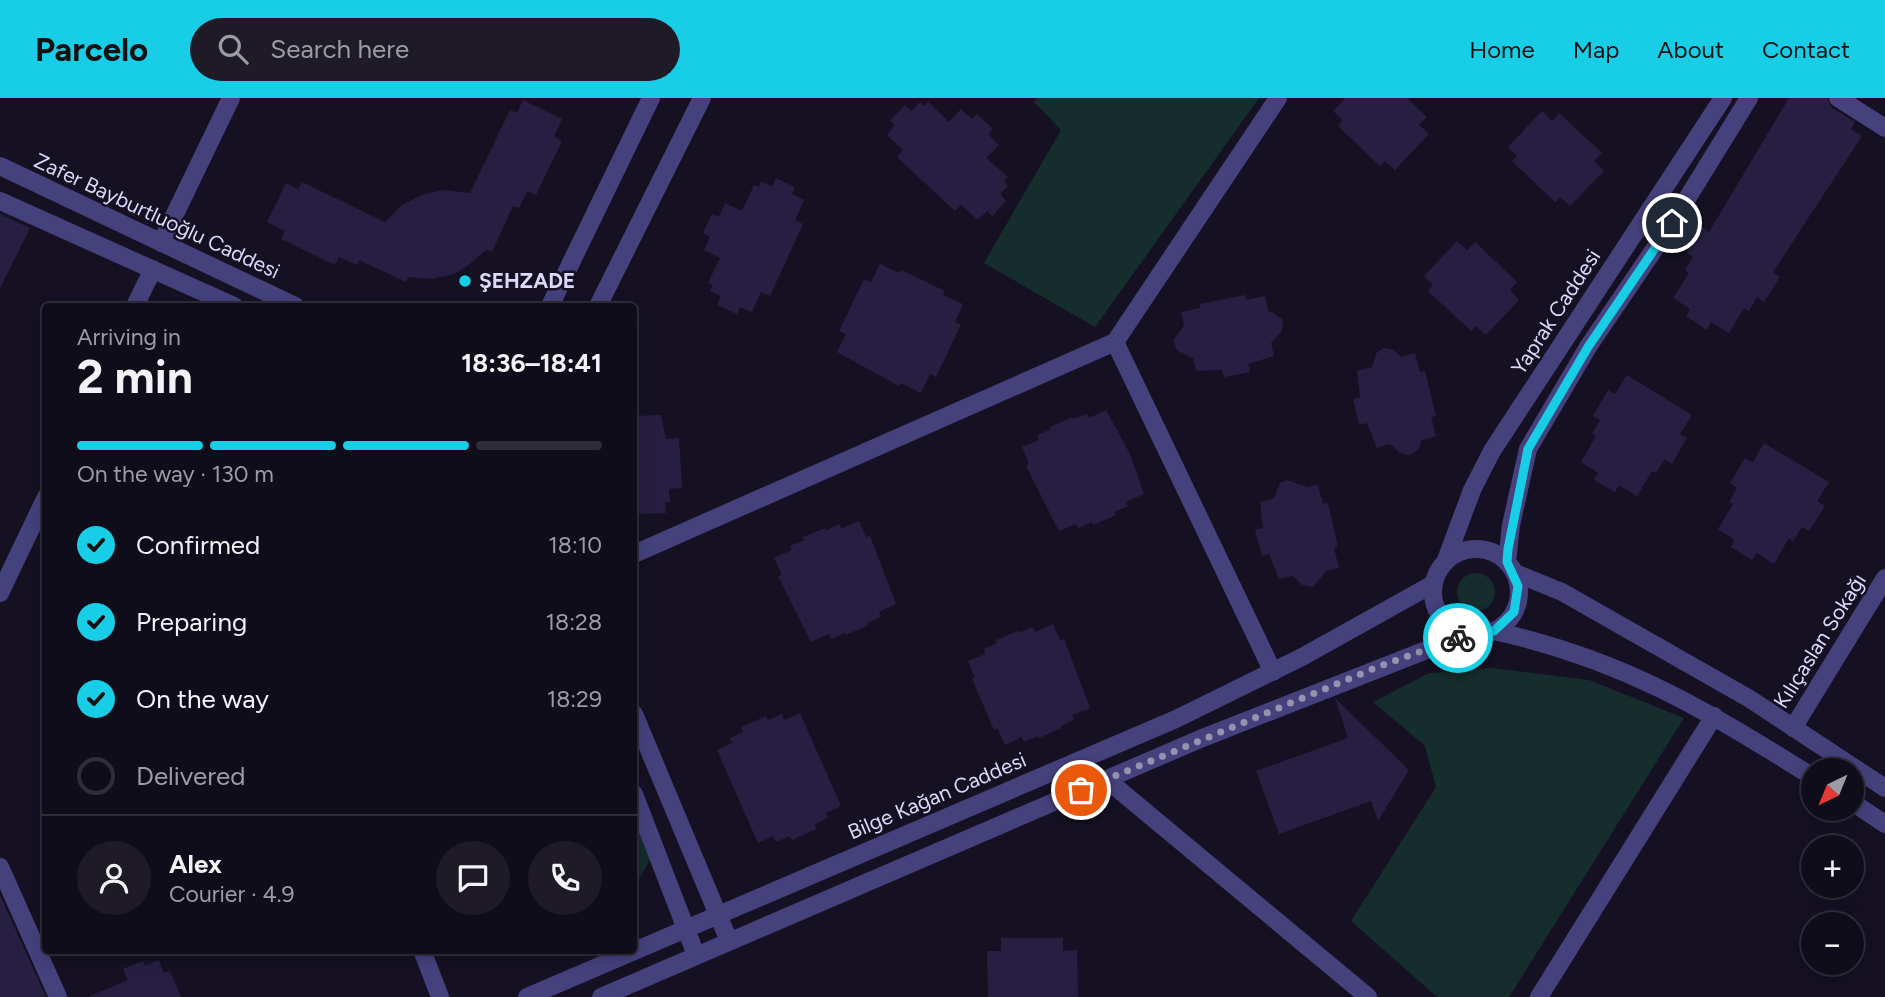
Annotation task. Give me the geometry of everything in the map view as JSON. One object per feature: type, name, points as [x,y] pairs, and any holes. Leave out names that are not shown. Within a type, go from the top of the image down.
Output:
[{"type":"street","points":[[161,243],[232,98]]},
{"type":"street","points":[[551,303],[651,98]]},
{"type":"street","points":[[600,303],[702,98]]},
{"type":"street","points":[[637,553],[1115,342],[1278,98]]},
{"type":"street","name":"Yaprak Caddesi","points":[[1446,560],[1472,490],[1492,452],[1723,98]]},
{"type":"street","points":[[1494,631],[1514,612],[1518,586],[1511,568],[1513,512],[1528,449],[1588,347],[1672,223],[1749,98]]},
{"type":"street","points":[[1838,98],[1885,128]]},
{"type":"street","name":"Zafer Bayburtluoğlu Caddesi","points":[[0,166],[289,303]]},
{"type":"street","points":[[0,201],[227,303]]},
{"type":"street","points":[[136,303],[153,269]]},
{"type":"street","points":[[1115,342],[1273,671]]},
{"type":"street","points":[[2,584],[42,505]]},
{"type":"street","points":[[1467,634],[1444,621],[1437,610],[1433,584],[1446,560],[1470,549],[1483,549],[1511,568],[1563,592],[1750,699],[1885,788]]},
{"type":"street","name":"Kılıçaslan Sokağı","points":[[1793,728],[1885,578]]},
{"type":"street","name":"Bilge Kağan Caddesi","points":[[637,950],[1176,719],[1273,671],[1433,584]]},
{"type":"street","points":[[601,997],[1106,779],[1380,666],[1467,634],[1494,631],[1535,640],[1615,666],[1714,716],[1801,770]]},
{"type":"street","points":[[1539,997],[1714,716]]},
{"type":"street","points":[[637,721],[729,941]]},
{"type":"street","points":[[1106,779],[1368,997]]},
{"type":"street","points":[[637,802],[696,955]]},
{"type":"street","points":[[1864,810],[1885,824]]},
{"type":"street","points":[[0,867],[58,997]]},
{"type":"street","points":[[424,954],[440,997]]},
{"type":"street","name":"Bilge Kağan Caddesi","points":[[527,997],[627,954]]},
{"type":"green space","points":[[1037,98],[1259,98],[1095,327],[984,263],[1061,130],[1034,102]]},
{"type":"green space","points":[[1476,573],[1490,578],[1495,592],[1490,606],[1476,611],[1462,606],[1457,592],[1462,578]]},
{"type":"green space","points":[[1492,668],[1589,680],[1684,718],[1509,997],[1437,997],[1351,921],[1436,787],[1425,746],[1373,702],[1429,673]]},
{"type":"green space","points":[[637,823],[651,858],[637,883]]},
{"type":"building","points":[[1345,98],[1407,98],[1427,117],[1419,125],[1429,134],[1395,170],[1385,161],[1380,166],[1338,126],[1343,120],[1333,111]]},
{"type":"building","points":[[1789,98],[1827,98],[1831,107],[1855,122],[1851,129],[1862,136],[1773,272],[1780,277],[1764,302],[1757,297],[1749,311],[1744,308],[1729,333],[1711,322],[1707,330],[1686,316],[1690,309],[1673,298],[1689,273],[1685,270],[1693,257],[1686,252],[1702,227],[1709,232]]},
{"type":"building","points":[[523,100],[562,119],[554,137],[562,141],[536,195],[527,191],[519,208],[513,206],[492,252],[486,250],[452,275],[429,279],[408,277],[406,282],[359,260],[357,265],[339,257],[335,265],[281,239],[285,231],[267,222],[286,183],[298,189],[302,182],[385,222],[401,206],[421,195],[443,190],[470,193],[510,110],[517,113]]},
{"type":"building","points":[[920,102],[924,106],[928,102],[949,122],[961,109],[972,119],[977,114],[993,129],[988,134],[999,145],[986,158],[1008,177],[1004,181],[1008,186],[1000,194],[1006,201],[992,216],[987,211],[978,220],[961,205],[955,211],[897,157],[903,150],[887,135],[895,125],[890,120],[905,105],[912,111]]},
{"type":"building","points":[[1542,111],[1552,121],[1559,113],[1602,153],[1594,161],[1604,171],[1570,206],[1560,197],[1555,202],[1512,161],[1517,156],[1508,147]]},
{"type":"building","points":[[776,178],[795,187],[792,194],[804,200],[795,220],[803,224],[770,296],[761,292],[752,312],[740,307],[737,314],[717,305],[721,296],[710,291],[713,286],[708,283],[720,258],[704,250],[710,237],[703,233],[712,214],[719,217],[725,203],[742,211],[754,185],[759,187],[761,181],[772,187]]},
{"type":"building","points":[[0,214],[30,228],[0,288]]},
{"type":"building","points":[[1457,241],[1467,250],[1475,242],[1517,282],[1510,290],[1519,300],[1486,335],[1476,326],[1471,331],[1428,291],[1433,285],[1424,276]]},
{"type":"building","points":[[880,264],[899,273],[901,270],[945,291],[943,295],[963,304],[955,322],[961,325],[936,377],[930,374],[921,393],[901,383],[899,386],[837,352],[846,334],[839,331],[864,279],[871,282]]},
{"type":"building","points":[[1245,295],[1246,300],[1265,296],[1268,310],[1283,320],[1282,331],[1271,343],[1274,356],[1248,364],[1250,372],[1224,377],[1222,370],[1196,371],[1193,358],[1178,351],[1175,346],[1174,339],[1184,326],[1181,312],[1200,308],[1200,304]]},
{"type":"building","points":[[1384,348],[1394,350],[1401,357],[1415,353],[1420,372],[1425,371],[1436,416],[1431,417],[1436,436],[1422,440],[1418,450],[1409,455],[1400,453],[1390,444],[1377,448],[1367,423],[1359,425],[1353,399],[1360,397],[1357,371],[1372,367],[1377,352]]},
{"type":"building","points":[[1627,375],[1692,415],[1680,434],[1687,438],[1672,464],[1665,459],[1656,473],[1652,471],[1637,496],[1619,485],[1615,492],[1594,480],[1598,473],[1581,462],[1596,436],[1592,434],[1600,420],[1593,416],[1608,390],[1615,394]]},
{"type":"building","points":[[1106,410],[1130,454],[1144,494],[1126,502],[1128,506],[1114,512],[1116,515],[1093,525],[1092,522],[1078,528],[1076,524],[1059,531],[1026,466],[1029,464],[1022,447],[1039,440],[1037,435],[1051,429],[1050,427],[1072,417],[1073,419],[1087,414],[1089,418]]},
{"type":"building","points":[[661,415],[666,439],[679,438],[682,488],[669,489],[670,502],[665,502],[666,513],[637,514],[637,416]]},
{"type":"building","points":[[1764,443],[1829,482],[1817,501],[1825,506],[1809,531],[1802,527],[1793,541],[1789,538],[1774,564],[1757,553],[1752,560],[1731,547],[1735,540],[1718,529],[1733,504],[1729,502],[1737,488],[1730,483],[1745,458],[1753,462]]},
{"type":"building","points":[[1287,480],[1307,487],[1318,485],[1323,504],[1328,503],[1338,547],[1334,548],[1339,568],[1326,571],[1313,587],[1302,585],[1293,576],[1279,579],[1269,554],[1262,556],[1255,530],[1263,528],[1260,502],[1274,498],[1280,483]]},
{"type":"building","points":[[859,521],[866,537],[870,536],[896,604],[879,612],[881,617],[846,635],[845,633],[831,639],[829,634],[811,642],[778,576],[782,575],[774,558],[792,550],[790,546],[804,540],[803,537],[840,524],[841,529]]},
{"type":"building","points":[[1053,624],[1060,640],[1064,639],[1090,708],[1072,715],[1074,720],[1061,726],[1062,728],[1039,738],[1038,736],[1024,742],[1022,737],[1005,745],[997,728],[994,730],[972,679],[975,678],[968,661],[985,654],[984,649],[997,643],[996,640],[1033,627],[1035,632]]},
{"type":"building","points":[[1335,698],[1409,770],[1378,821],[1371,801],[1279,834],[1256,771],[1348,738]]},
{"type":"building","points":[[800,713],[841,806],[826,813],[828,818],[815,824],[816,829],[792,840],[790,836],[776,842],[773,836],[758,843],[717,750],[732,743],[730,738],[743,732],[741,727],[766,716],[768,720],[782,714],[784,720]]},
{"type":"building","points":[[0,895],[46,997],[0,997]]},
{"type":"building","points":[[1001,938],[1063,938],[1063,951],[1077,950],[1078,997],[988,997],[987,951],[1001,951]]},
{"type":"building","points":[[159,960],[164,973],[170,971],[181,997],[88,997],[128,980],[123,969],[143,961],[145,966]]},
{"type":"way so far","points":[[1081,790],[1380,666],[1458,638]]},
{"type":"place","name":"ŞEHZADE","points":[[465,281]]},
{"type":"route","points":[[1458,638],[1467,634],[1481,635],[1494,631],[1514,612],[1518,600],[1518,586],[1507,562],[1508,549],[1528,449],[1588,347],[1672,223]]}]
